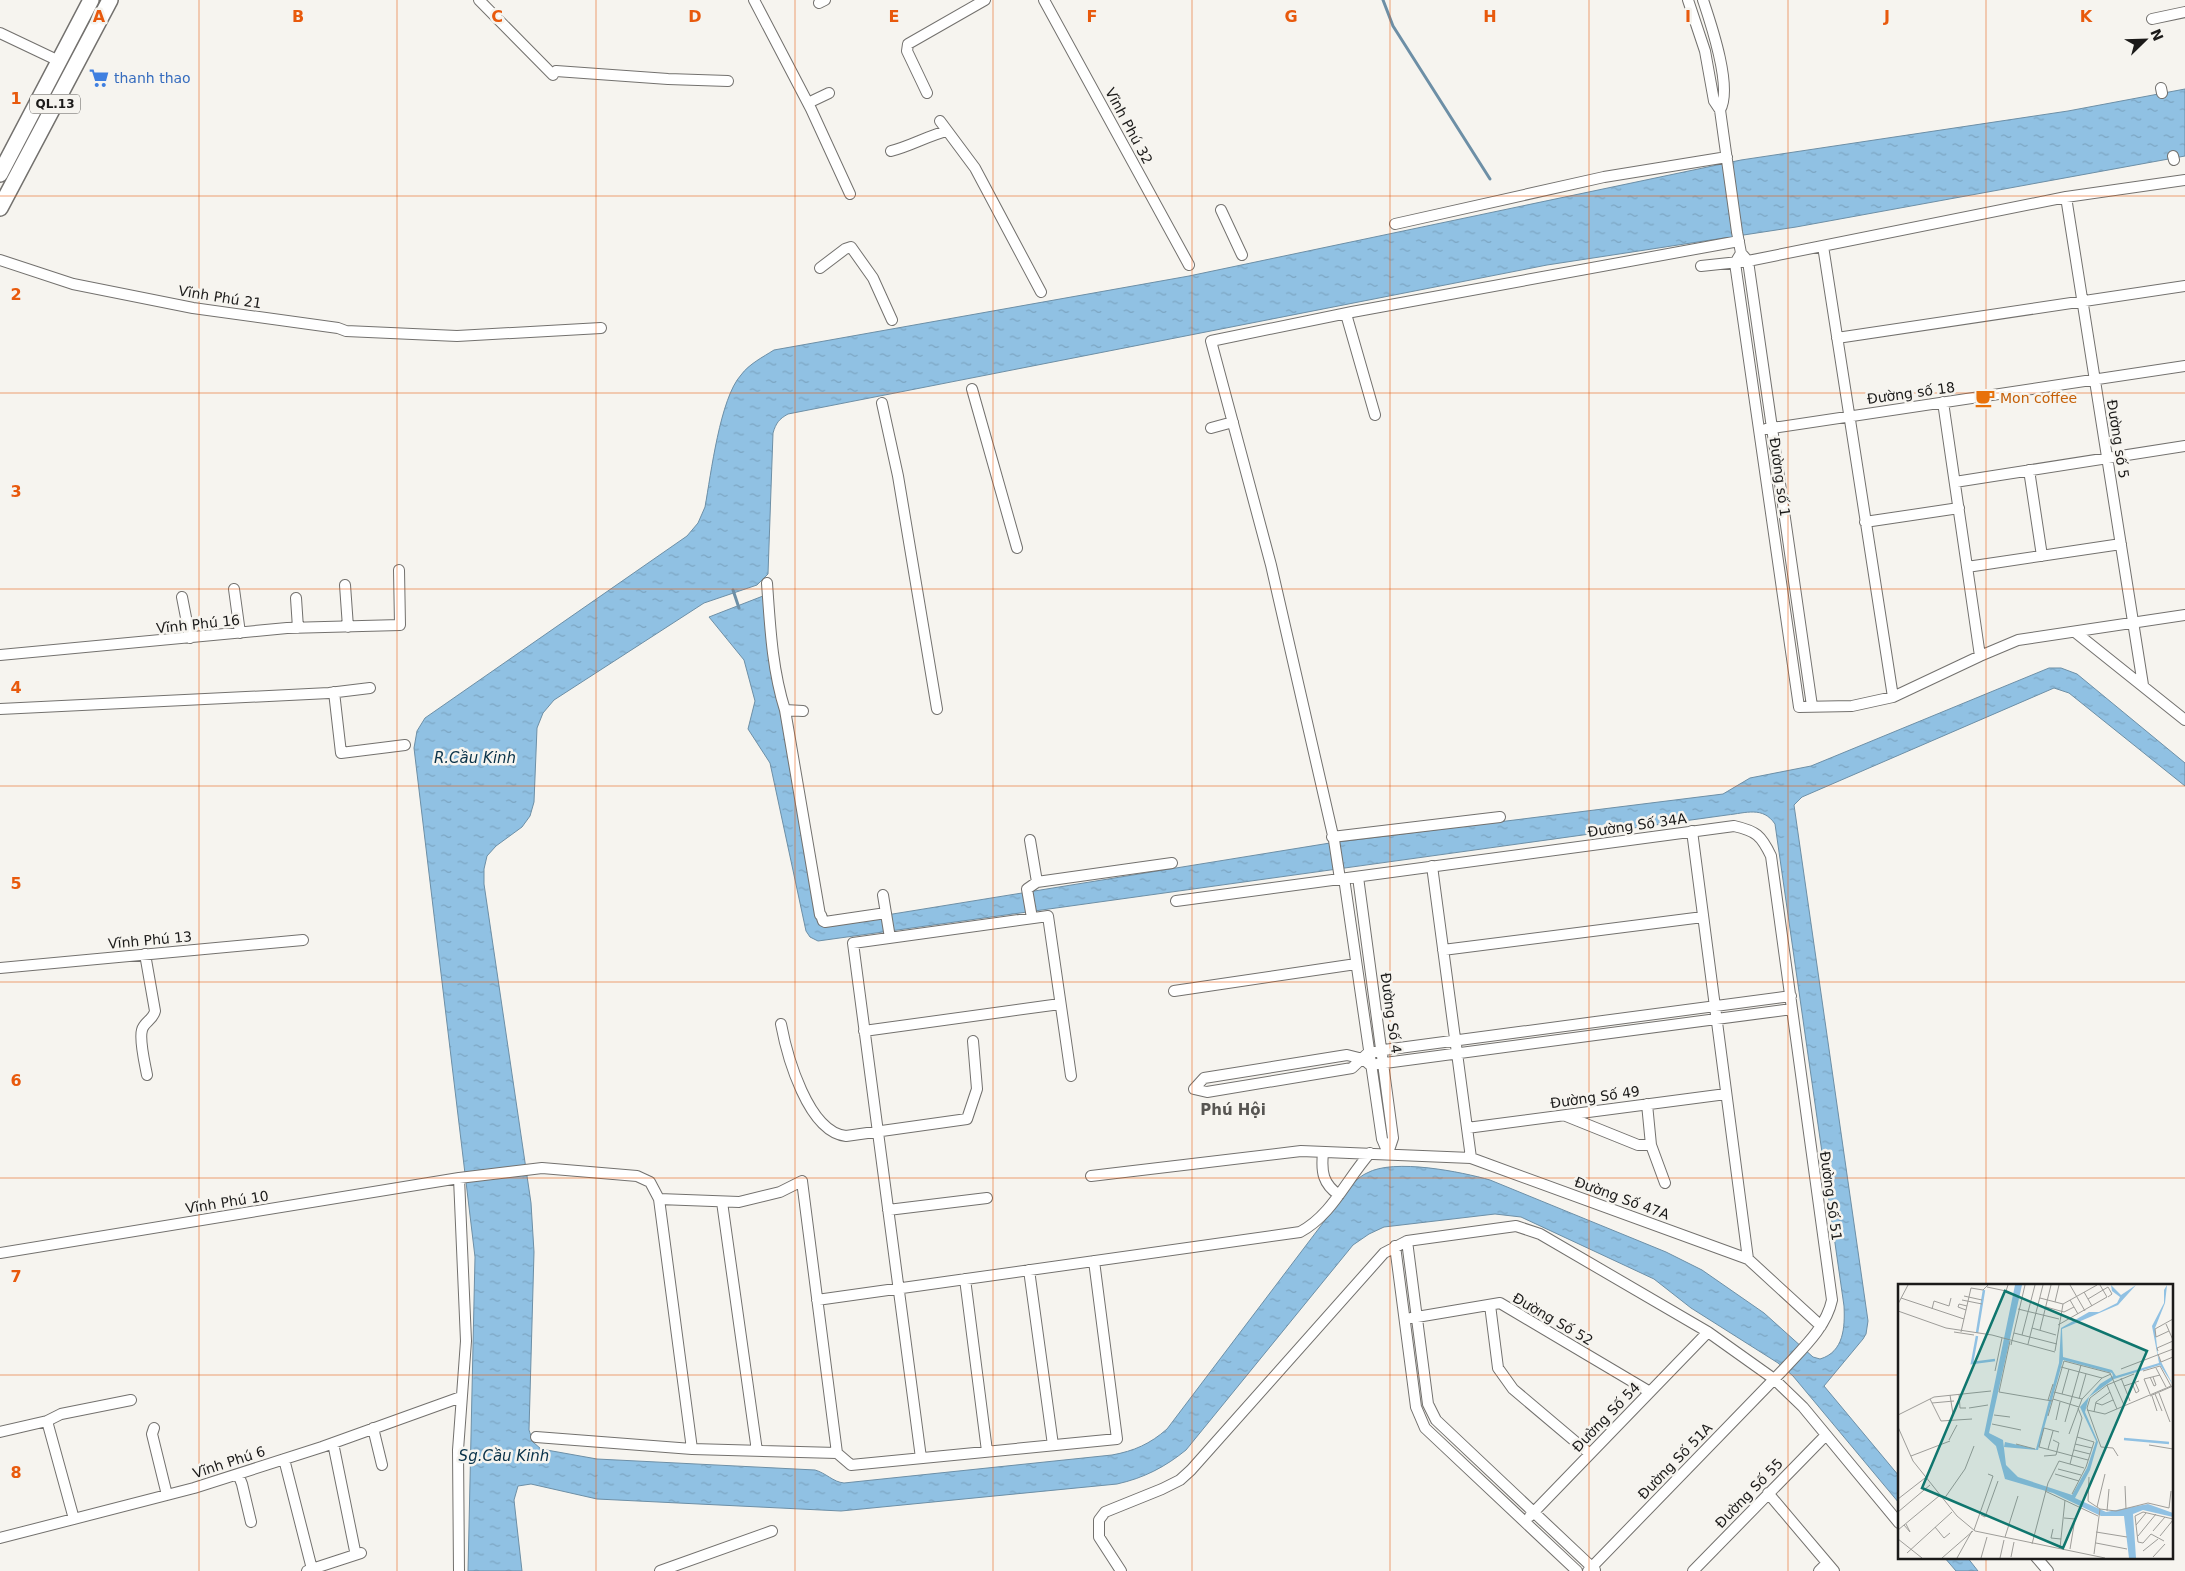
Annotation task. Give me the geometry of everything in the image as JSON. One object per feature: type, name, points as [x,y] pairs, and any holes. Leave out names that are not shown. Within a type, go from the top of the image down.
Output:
[{"type":"highway","name":"QL.13","points":[[0,174],[91,0]]},
{"type":"highway","name":"QL.13","points":[[0,208],[110,0]]},
{"type":"street","points":[[479,0],[554,73],[728,81]]},
{"type":"street","points":[[754,0],[808,103],[850,194]]},
{"type":"street","points":[[927,94],[907,51],[908,44],[985,0]]},
{"type":"street","name":"Vĩnh Phú 32","points":[[1044,0],[1189,265]]},
{"type":"street","points":[[1688,0],[1705,51],[1714,100],[1720,110],[1741,253],[1748,261]]},
{"type":"street","points":[[1703,0],[1718,47],[1725,102],[1720,110]]},
{"type":"street","points":[[2152,19],[2185,12]]},
{"type":"street","points":[[0,33],[59,61]]},
{"type":"street","points":[[808,103],[830,93]]},
{"type":"street","points":[[940,121],[975,168],[1041,292]]},
{"type":"street","points":[[891,151],[910,146],[933,134],[947,131]]},
{"type":"street","points":[[1395,224],[1604,177],[1728,161]]},
{"type":"street","points":[[1701,266],[1748,261],[2066,197],[2185,180]]},
{"type":"street","name":"Đường số 5","points":[[2066,197],[2143,685]]},
{"type":"street","points":[[1221,210],[1242,255]]},
{"type":"street","points":[[1388,1153],[1382,1139],[1367,1059],[1356,964],[1333,838],[1271,565],[1211,341],[1738,236]]},
{"type":"street","points":[[1823,246],[1892,697]]},
{"type":"street","points":[[820,268],[845,249],[851,247],[873,278],[892,320]]},
{"type":"street","points":[[1735,263],[1741,253]]},
{"type":"street","name":"Vĩnh Phú 21","points":[[0,260],[73,284],[193,308],[338,328],[346,331],[457,336],[601,328]]},
{"type":"street","name":"Đường số 1","points":[[1735,263],[1799,707],[1812,706],[1748,261]]},
{"type":"street","points":[[1837,338],[2185,286]]},
{"type":"street","points":[[1346,314],[1375,415]]},
{"type":"street","name":"Đường số 18","points":[[1759,430],[2185,366]]},
{"type":"street","points":[[972,390],[1017,548]]},
{"type":"street","points":[[1943,402],[1980,656]]},
{"type":"street","points":[[882,403],[898,476],[937,709]]},
{"type":"street","points":[[1211,428],[1233,422]]},
{"type":"street","points":[[1955,482],[2185,446]]},
{"type":"street","points":[[2030,470],[2042,556]]},
{"type":"street","points":[[1866,522],[1959,508]]},
{"type":"street","points":[[1967,567],[2121,544]]},
{"type":"street","name":"Vĩnh Phú 16","points":[[0,654],[298,628],[400,625],[399,570]]},
{"type":"street","points":[[767,583],[776,668],[823,921],[886,914]]},
{"type":"street","points":[[345,585],[348,627]]},
{"type":"street","points":[[234,590],[240,633]]},
{"type":"street","points":[[182,597],[190,638]]},
{"type":"street","points":[[296,598],[298,628]]},
{"type":"street","points":[[1812,706],[1852,706],[1892,697],[2018,640],[2185,615]]},
{"type":"street","points":[[2075,632],[2185,720]]},
{"type":"street","points":[[0,709],[334,692],[370,688]]},
{"type":"street","points":[[334,692],[341,753],[405,745]]},
{"type":"street","points":[[785,710],[803,711]]},
{"type":"street","points":[[1333,838],[1500,818]]},
{"type":"street","name":"Đường Số 34A","points":[[1176,901],[1341,876],[1358,876],[1734,826],[1750,830],[1762,838],[1772,856],[1792,1009]]},
{"type":"street","points":[[1692,831],[1748,1259]]},
{"type":"street","points":[[1030,840],[1037,882]]},
{"type":"street","points":[[1032,915],[1028,890],[1037,882],[1172,863]]},
{"type":"street","points":[[1432,866],[1471,1158]]},
{"type":"street","name":"Đường Số 4","points":[[1358,876],[1393,1138],[1388,1153]]},
{"type":"street","points":[[883,895],[890,935]]},
{"type":"street","points":[[921,1458],[853,943],[890,935],[1032,915],[1048,916],[1071,1076]]},
{"type":"street","points":[[1443,950],[1703,917]]},
{"type":"street","name":"Vĩnh Phú 13","points":[[0,968],[303,940]]},
{"type":"street","points":[[145,954],[155,1011],[153,1017],[144,1025],[141,1032],[147,1075]]},
{"type":"street","points":[[1174,991],[1356,964]]},
{"type":"street","points":[[1790,996],[1382,1050],[1367,1059],[1352,1068],[1207,1092],[1194,1089],[1204,1078],[1347,1055],[1367,1059],[1384,1063],[1792,1009]]},
{"type":"street","points":[[864,1031],[1060,1004]]},
{"type":"street","name":"Đường Số 51","points":[[1783,1370],[1821,1326],[1829,1312],[1832,1300],[1792,1009]]},
{"type":"street","points":[[781,1024],[788,1053],[812,1112],[822,1124],[839,1136],[966,1119],[977,1090],[973,1041]]},
{"type":"street","name":"Đường Số 49","points":[[1467,1128],[1726,1094]]},
{"type":"street","points":[[1647,1104],[1651,1146],[1665,1183]]},
{"type":"street","points":[[1565,1115],[1638,1145],[1651,1146]]},
{"type":"street","name":"Đường Số 47A","points":[[1091,1176],[1301,1151],[1388,1153],[1471,1158],[1748,1259],[1821,1326]]},
{"type":"street","points":[[1323,1153],[1322,1170],[1330,1189],[1339,1195]]},
{"type":"street","points":[[817,1300],[1300,1232],[1315,1224],[1370,1153]]},
{"type":"street","name":"Vĩnh Phú 10","points":[[0,1253],[463,1178],[538,1168],[637,1176],[650,1182],[659,1199]]},
{"type":"street","points":[[459,1571],[458,1450],[460,1396],[466,1341],[463,1178]]},
{"type":"street","points":[[692,1449],[659,1199],[739,1202],[780,1192],[802,1181],[837,1453]]},
{"type":"street","points":[[888,1210],[987,1198]]},
{"type":"street","points":[[722,1202],[756,1450]]},
{"type":"street","points":[[1121,1571],[1099,1536],[1099,1520],[1105,1512],[1171,1484],[1191,1470],[1384,1253],[1407,1241],[1516,1226],[1540,1234],[1708,1332],[1774,1379],[1803,1407],[1898,1522]]},
{"type":"street","points":[[1407,1241],[1428,1404],[1436,1420],[1592,1570]]},
{"type":"street","points":[[1395,1246],[1416,1407],[1425,1428],[1577,1571]]},
{"type":"street","points":[[536,1436],[692,1449],[837,1453],[851,1465],[1117,1439],[1094,1261]]},
{"type":"street","points":[[1029,1270],[1053,1445]]},
{"type":"street","points":[[965,1280],[987,1452]]},
{"type":"street","name":"Đường Số 52","points":[[1405,1319],[1500,1303],[1650,1392]]},
{"type":"street","points":[[1490,1305],[1498,1368],[1513,1390],[1590,1454]]},
{"type":"street","name":"Đường Số 54","points":[[1525,1522],[1708,1332]]},
{"type":"street","name":"Đường Số 51A","points":[[1592,1570],[1783,1370]]},
{"type":"street","name":"Vĩnh Phú 6","points":[[0,1538],[167,1495],[238,1474],[333,1443],[460,1396]]},
{"type":"street","points":[[0,1432],[47,1421],[61,1414],[131,1400]]},
{"type":"street","points":[[47,1421],[74,1519]]},
{"type":"street","points":[[154,1428],[152,1434],[167,1495]]},
{"type":"street","points":[[373,1428],[382,1465]]},
{"type":"street","name":"Đường Số 55","points":[[1692,1571],[1826,1435]]},
{"type":"street","points":[[284,1459],[310,1570],[358,1552],[333,1443]]},
{"type":"street","points":[[238,1474],[251,1522]]},
{"type":"street","points":[[1768,1493],[1830,1567],[1819,1571]]},
{"type":"street","points":[[660,1571],[772,1531]]},
{"type":"street","points":[[2037,1558],[2048,1571]]},
{"type":"water","points":[[2185,89],[2185,156],[1796,227],[1547,265],[788,414],[778,422],[773,433],[768,574],[757,585],[704,603],[554,700],[543,713],[537,728],[534,802],[530,816],[522,827],[496,846],[487,856],[484,869],[484,884],[531,1203],[534,1252],[529,1430],[533,1442],[541,1449],[597,1459],[815,1470],[844,1483],[1112,1455],[1141,1446],[1167,1429],[1354,1182],[1365,1174],[1379,1169],[1394,1167],[1428,1168],[1463,1173],[1490,1180],[1666,1252],[1702,1270],[1764,1313],[1813,1357],[1820,1359],[1834,1351],[1843,1330],[1844,1306],[1775,824],[1765,815],[1747,812],[818,941],[810,937],[806,931],[770,763],[748,729],[755,701],[744,660],[709,617],[763,596],[825,925],[1330,843],[1723,794],[1750,778],[1811,766],[2049,668],[2061,668],[2077,674],[2185,763],[2185,786],[2069,693],[2054,688],[1802,797],[1794,805],[1868,1321],[1866,1334],[1863,1339],[1824,1386],[1898,1475],[1898,1502],[1793,1376],[1778,1363],[1691,1308],[1654,1279],[1521,1217],[1495,1214],[1384,1227],[1353,1245],[1186,1450],[1162,1467],[1136,1479],[1117,1484],[841,1511],[597,1499],[531,1484],[518,1486],[514,1500],[522,1571],[468,1571],[475,1257],[414,748],[417,731],[425,718],[687,536],[698,523],[705,507],[717,437],[727,401],[734,386],[748,367],[774,350],[1189,276],[1741,160],[2068,111]]},
{"type":"water","points":[[1945,1558],[1968,1558],[1978,1571],[1956,1571]]},
{"type":"waterway","points":[[1383,0],[1393,26],[1490,179]]},
{"type":"waterway","points":[[733,590],[739,608]]},
{"type":"place","name":"thanh thao","points":[[99,78]]},
{"type":"place","name":"Mon coffee","points":[[1985,398]]},
{"type":"district","name":"Phú Hội","points":[[1233,1110]]},
{"type":"water label","name":"R.Cầu Kinh","points":[[475,758]]},
{"type":"water label","name":"Sg.Cầu Kinh","points":[[504,1456]]}]
